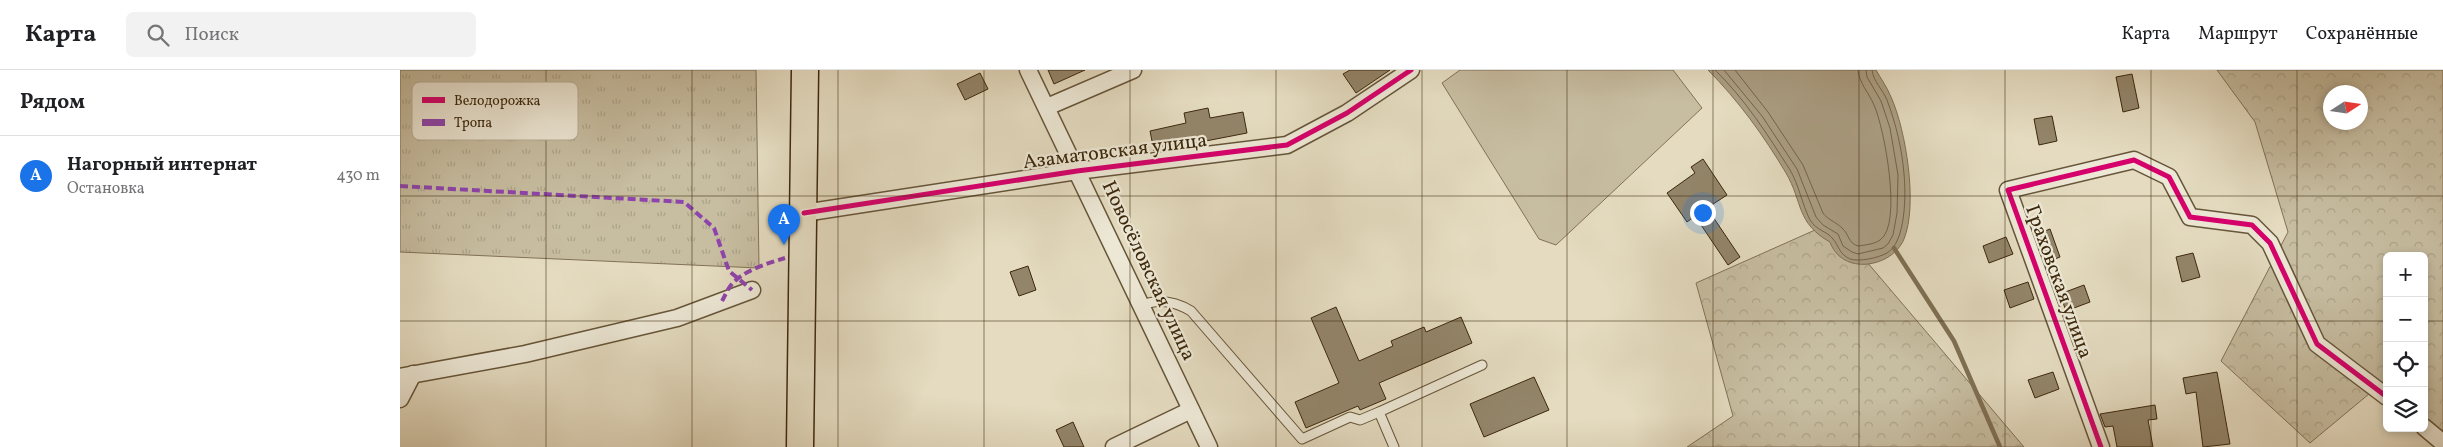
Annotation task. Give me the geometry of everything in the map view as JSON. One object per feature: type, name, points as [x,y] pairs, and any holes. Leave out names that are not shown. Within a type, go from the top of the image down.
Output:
[{"type":"main road","points":[[800,447],[805,70]]},
{"type":"street","name":"Новосёловская улица","points":[[1028,70],[1209,447]]},
{"type":"street","points":[[1046,107],[1133,70]]},
{"type":"street","name":"Азаматовская улица","points":[[804,213],[1077,171],[1287,145],[1347,113],[1400,72]]},
{"type":"street","name":"Граховская улица","points":[[2101,447],[2008,190],[2134,160],[2169,177],[2190,218],[2252,225],[2270,243],[2317,344],[2383,394]]},
{"type":"street","points":[[400,399],[406,376],[525,354],[677,318],[752,290]]},
{"type":"street","points":[[1114,447],[1190,410]]},
{"type":"street","points":[[2428,430],[2443,443]]},
{"type":"lane","points":[[1140,306],[1152,301],[1177,303],[1191,311],[1302,439],[1350,417],[1360,420],[1482,364]]},
{"type":"lane","points":[[1379,412],[1394,447]]},
{"type":"green space","points":[[400,70],[756,70],[759,268],[400,252]]},
{"type":"green space","points":[[1460,70],[1673,70],[1702,108],[1556,245],[1539,239],[1442,83]]},
{"type":"green space","points":[[2217,70],[2443,70],[2443,430],[2428,429],[2428,252],[2383,252],[2383,382],[2310,443],[2221,361],[2288,232],[2255,122]]},
{"type":"green space","points":[[1833,222],[2024,447],[1687,447],[1733,416],[1696,283]]},
{"type":"water","points":[[1708,70],[1876,70],[1888,90],[1896,111],[1908,168],[1910,207],[1908,224],[1904,239],[1898,249],[1878,262],[1867,264],[1856,264],[1845,260],[1836,253],[1830,242],[1811,227],[1786,173],[1760,132]]},
{"type":"building","points":[[1048,70],[1085,70],[1054,84]]},
{"type":"building","points":[[1350,70],[1390,70],[1356,93],[1343,74]]},
{"type":"building","points":[[980,73],[988,89],[965,100],[957,84]]},
{"type":"building","points":[[2132,74],[2139,108],[2123,112],[2116,77]]},
{"type":"building","points":[[1208,108],[1210,118],[1243,112],[1247,133],[1154,151],[1150,131],[1186,123],[1184,113]]},
{"type":"building","points":[[2052,116],[2057,141],[2039,145],[2034,119]]},
{"type":"building","points":[[1703,159],[1727,195],[1707,208],[1740,257],[1728,265],[1695,216],[1687,222],[1667,193],[1695,173],[1691,167]]},
{"type":"building","points":[[2050,229],[2060,257],[2045,263],[2035,235]]},
{"type":"building","points":[[2006,237],[2013,254],[1989,263],[1983,246]]},
{"type":"building","points":[[2193,253],[2200,277],[2182,282],[2176,257]]},
{"type":"building","points":[[1028,266],[1036,290],[1019,296],[1010,272]]},
{"type":"building","points":[[2028,282],[2034,299],[2010,308],[2004,290]]},
{"type":"building","points":[[2084,285],[2090,302],[2066,311],[2060,294]]},
{"type":"building","points":[[1336,307],[1359,361],[1393,346],[1391,341],[1424,327],[1426,332],[1461,317],[1472,343],[1379,383],[1386,399],[1360,410],[1358,406],[1306,428],[1295,402],[1339,383],[1311,318]]},
{"type":"building","points":[[2053,372],[2059,389],[2035,398],[2028,380]]},
{"type":"building","points":[[2217,372],[2230,444],[2203,447],[2196,392],[2186,394],[2183,378]]},
{"type":"building","points":[[1534,377],[1549,410],[1484,437],[1470,404]]},
{"type":"building","points":[[2155,405],[2157,419],[2148,420],[2153,447],[2117,447],[2113,426],[2105,427],[2100,414]]},
{"type":"building","points":[[1073,422],[1084,447],[1064,447],[1056,430]]},
{"type":"waterway","points":[[1894,248],[1954,341],[2000,447]]},
{"type":"marked path","points":[[400,186],[684,202],[714,228],[729,271],[752,290]]},
{"type":"marked path","points":[[722,301],[737,279],[757,268],[785,258]]},
{"type":"cycle path","points":[[804,213],[1077,171],[1287,145],[1347,113],[1411,70]]},
{"type":"cycle path","points":[[2101,447],[2008,190],[2134,160],[2169,177],[2190,217],[2252,225],[2270,243],[2317,344],[2383,394]]},
{"type":"place","name":"Нагорный интернат","points":[[784,245]]}]
